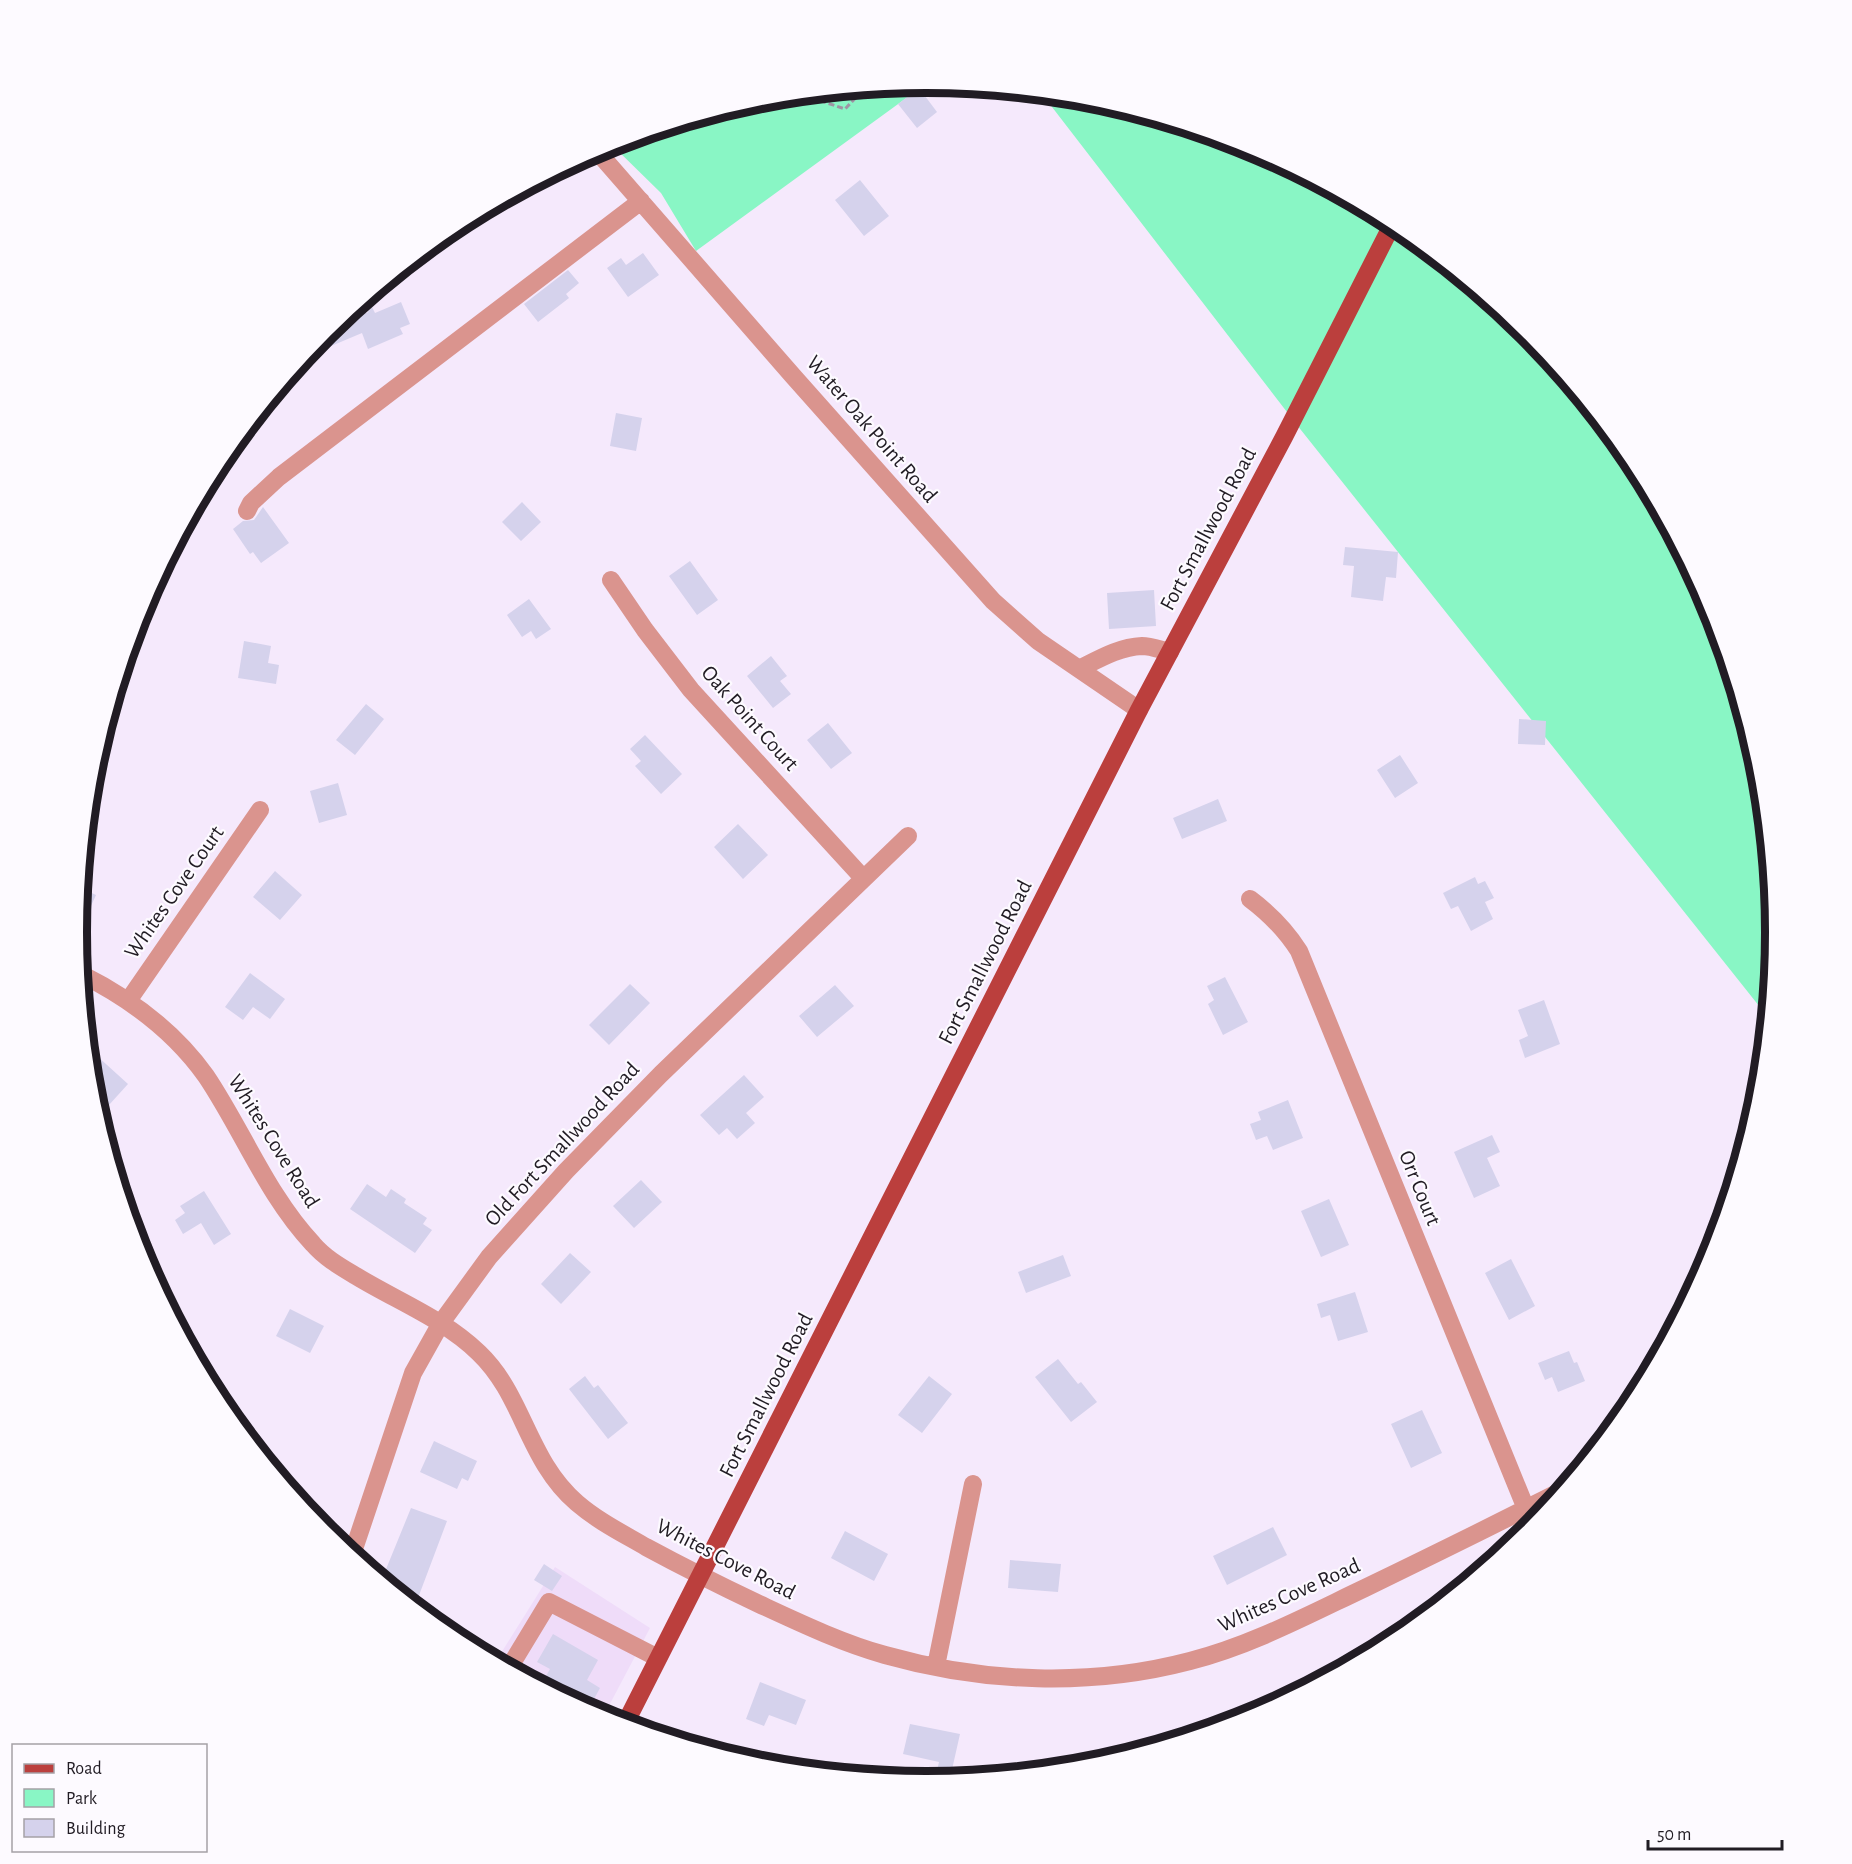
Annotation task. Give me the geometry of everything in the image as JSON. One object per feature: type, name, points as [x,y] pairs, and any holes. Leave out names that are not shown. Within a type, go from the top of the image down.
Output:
[{"type":"main road","name":"Fort Smallwood Road","points":[[629,1716],[1139,710],[1284,437],[1389,232]]},
{"type":"street","name":"Water Oak Point Road","points":[[603,158],[993,601],[1030,633],[1139,710]]},
{"type":"street","points":[[247,511],[251,503],[279,477],[641,201]]},
{"type":"street","name":"Oak Point Court","points":[[611,580],[645,630],[691,690],[863,878]]},
{"type":"street","points":[[1079,669],[1107,654],[1126,649],[1143,646],[1170,652]]},
{"type":"street","name":"Whites Cove Court","points":[[129,1001],[260,810]]},
{"type":"street","name":"Old Fort Smallwood Road","points":[[355,1546],[413,1373],[441,1323],[489,1257],[566,1171],[687,1048],[908,836]]},
{"type":"street","name":"Orr Court","points":[[1250,899],[1271,915],[1299,951],[1528,1515]]},
{"type":"street","name":"Whites Cove Road","points":[[89,978],[129,1001],[187,1052],[206,1077],[282,1205],[314,1246],[331,1261],[367,1283],[441,1323],[464,1339],[495,1370],[506,1386],[544,1465],[573,1500],[591,1515],[700,1576],[845,1642],[884,1655],[982,1674],[1035,1679],[1080,1678],[1143,1672],[1192,1661],[1274,1632],[1525,1519]]},
{"type":"street","points":[[936,1666],[973,1484]]},
{"type":"street","points":[[512,1662],[549,1602],[658,1658]]},
{"type":"path","points":[[817,100],[845,109],[857,96]]},
{"type":"shaded area","points":[[555,1567],[650,1628],[608,1708],[500,1655]]},
{"type":"green space","points":[[913,93],[696,251],[661,193],[619,152],[709,122],[762,109],[816,100]]},
{"type":"green space","points":[[1048,102],[1090,109],[1196,138],[1247,157],[1346,205],[1437,266],[1479,301],[1557,379],[1592,421],[1624,466],[1653,513],[1678,561],[1701,611],[1736,715],[1749,768],[1758,822],[1763,877],[1765,932],[1761,1009],[1297,425]]},
{"type":"building","points":[[923,93],[937,112],[917,128],[898,104],[912,94]]},
{"type":"building","points":[[860,180],[889,216],[864,236],[835,200]]},
{"type":"building","points":[[643,253],[659,275],[628,297],[607,268],[621,258],[626,265]]},
{"type":"building","points":[[568,270],[579,283],[566,294],[569,298],[538,322],[524,304]]},
{"type":"building","points":[[401,302],[410,324],[400,328],[403,334],[368,349],[362,333],[324,349],[360,313],[367,313],[372,307],[375,313]]},
{"type":"building","points":[[616,413],[642,418],[636,451],[610,446]]},
{"type":"building","points":[[522,502],[541,522],[521,541],[502,522]]},
{"type":"building","points":[[263,507],[289,543],[261,563],[253,552],[250,554],[233,529],[243,521],[254,520]]},
{"type":"building","points":[[1345,547],[1398,552],[1396,578],[1386,577],[1383,601],[1351,597],[1354,566],[1343,565]]},
{"type":"building","points":[[690,561],[718,600],[697,615],[669,576]]},
{"type":"building","points":[[1154,590],[1156,626],[1109,629],[1107,593]]},
{"type":"building","points":[[529,599],[551,629],[536,639],[531,631],[522,637],[507,615]]},
{"type":"building","points":[[244,641],[271,646],[268,663],[279,665],[276,684],[238,678]]},
{"type":"building","points":[[771,656],[787,676],[780,681],[791,694],[773,708],[747,676]]},
{"type":"building","points":[[366,704],[384,719],[355,755],[336,740]]},
{"type":"building","points":[[1519,719],[1546,721],[1545,745],[1518,744]]},
{"type":"building","points":[[828,723],[852,753],[831,769],[807,740]]},
{"type":"building","points":[[645,735],[682,774],[661,794],[635,766],[641,761],[630,749]]},
{"type":"building","points":[[1400,755],[1418,783],[1395,798],[1377,770]]},
{"type":"building","points":[[338,783],[347,815],[319,823],[310,791]]},
{"type":"building","points":[[1218,799],[1227,821],[1182,839],[1173,818]]},
{"type":"building","points":[[738,824],[768,855],[743,879],[714,847]]},
{"type":"building","points":[[275,871],[302,895],[280,920],[253,897]]},
{"type":"building","points":[[1475,877],[1478,884],[1485,881],[1494,898],[1485,902],[1493,919],[1471,931],[1458,906],[1451,909],[1443,893]]},
{"type":"building","points":[[88,891],[96,895],[88,913]]},
{"type":"building","points":[[250,973],[285,999],[270,1019],[253,1007],[243,1020],[225,1007]]},
{"type":"building","points":[[1225,977],[1248,1022],[1223,1035],[1208,1004],[1214,1000],[1207,986]]},
{"type":"building","points":[[630,984],[650,1003],[609,1045],[589,1025]]},
{"type":"building","points":[[835,985],[854,1006],[817,1037],[799,1016]]},
{"type":"building","points":[[1544,1000],[1560,1044],[1525,1058],[1519,1040],[1528,1036],[1518,1010]]},
{"type":"building","points":[[96,1055],[128,1084],[106,1108]]},
{"type":"building","points":[[744,1075],[764,1097],[746,1113],[755,1123],[737,1139],[727,1128],[719,1135],[700,1115]]},
{"type":"building","points":[[1288,1100],[1303,1138],[1273,1150],[1267,1136],[1256,1140],[1250,1124],[1261,1120],[1258,1112]]},
{"type":"building","points":[[1492,1135],[1500,1152],[1487,1158],[1500,1186],[1474,1198],[1454,1152]]},
{"type":"building","points":[[641,1180],[662,1202],[634,1228],[613,1206]]},
{"type":"building","points":[[367,1184],[386,1197],[391,1189],[406,1199],[404,1203],[427,1218],[423,1224],[432,1230],[415,1253],[350,1209]]},
{"type":"building","points":[[204,1191],[231,1234],[214,1245],[201,1223],[183,1234],[175,1220],[185,1213],[180,1206]]},
{"type":"building","points":[[1329,1199],[1349,1245],[1321,1257],[1301,1211]]},
{"type":"building","points":[[570,1253],[591,1272],[561,1304],[541,1284]]},
{"type":"building","points":[[1063,1255],[1071,1276],[1026,1293],[1018,1272]]},
{"type":"building","points":[[1511,1259],[1535,1306],[1509,1320],[1485,1273]]},
{"type":"building","points":[[1355,1292],[1368,1332],[1338,1341],[1330,1315],[1321,1318],[1317,1304]]},
{"type":"building","points":[[290,1309],[324,1326],[310,1353],[276,1336]]},
{"type":"building","points":[[1569,1351],[1574,1363],[1577,1362],[1585,1381],[1558,1392],[1552,1377],[1545,1380],[1538,1363]]},
{"type":"building","points":[[1058,1359],[1078,1384],[1081,1382],[1097,1402],[1071,1422],[1035,1377]]},
{"type":"building","points":[[585,1376],[594,1388],[598,1385],[628,1423],[608,1439],[569,1389]]},
{"type":"building","points":[[929,1376],[952,1394],[922,1433],[898,1415]]},
{"type":"building","points":[[1422,1410],[1442,1453],[1411,1468],[1391,1424]]},
{"type":"building","points":[[434,1441],[477,1461],[468,1481],[462,1478],[457,1489],[420,1472]]},
{"type":"building","points":[[411,1508],[447,1521],[417,1600],[385,1573]]},
{"type":"building","points":[[1273,1527],[1287,1555],[1227,1585],[1213,1556]]},
{"type":"building","points":[[845,1531],[888,1554],[874,1581],[831,1558]]},
{"type":"building","points":[[1010,1560],[1061,1564],[1058,1592],[1008,1588]]},
{"type":"building","points":[[544,1564],[562,1576],[552,1591],[534,1580]]},
{"type":"building","points":[[553,1634],[598,1660],[587,1680],[600,1688],[593,1701],[545,1679],[550,1669],[537,1662]]},
{"type":"building","points":[[760,1682],[806,1700],[796,1725],[769,1715],[764,1726],[746,1719]]},
{"type":"building","points":[[910,1724],[960,1734],[952,1770],[937,1771],[939,1762],[903,1754]]}]
